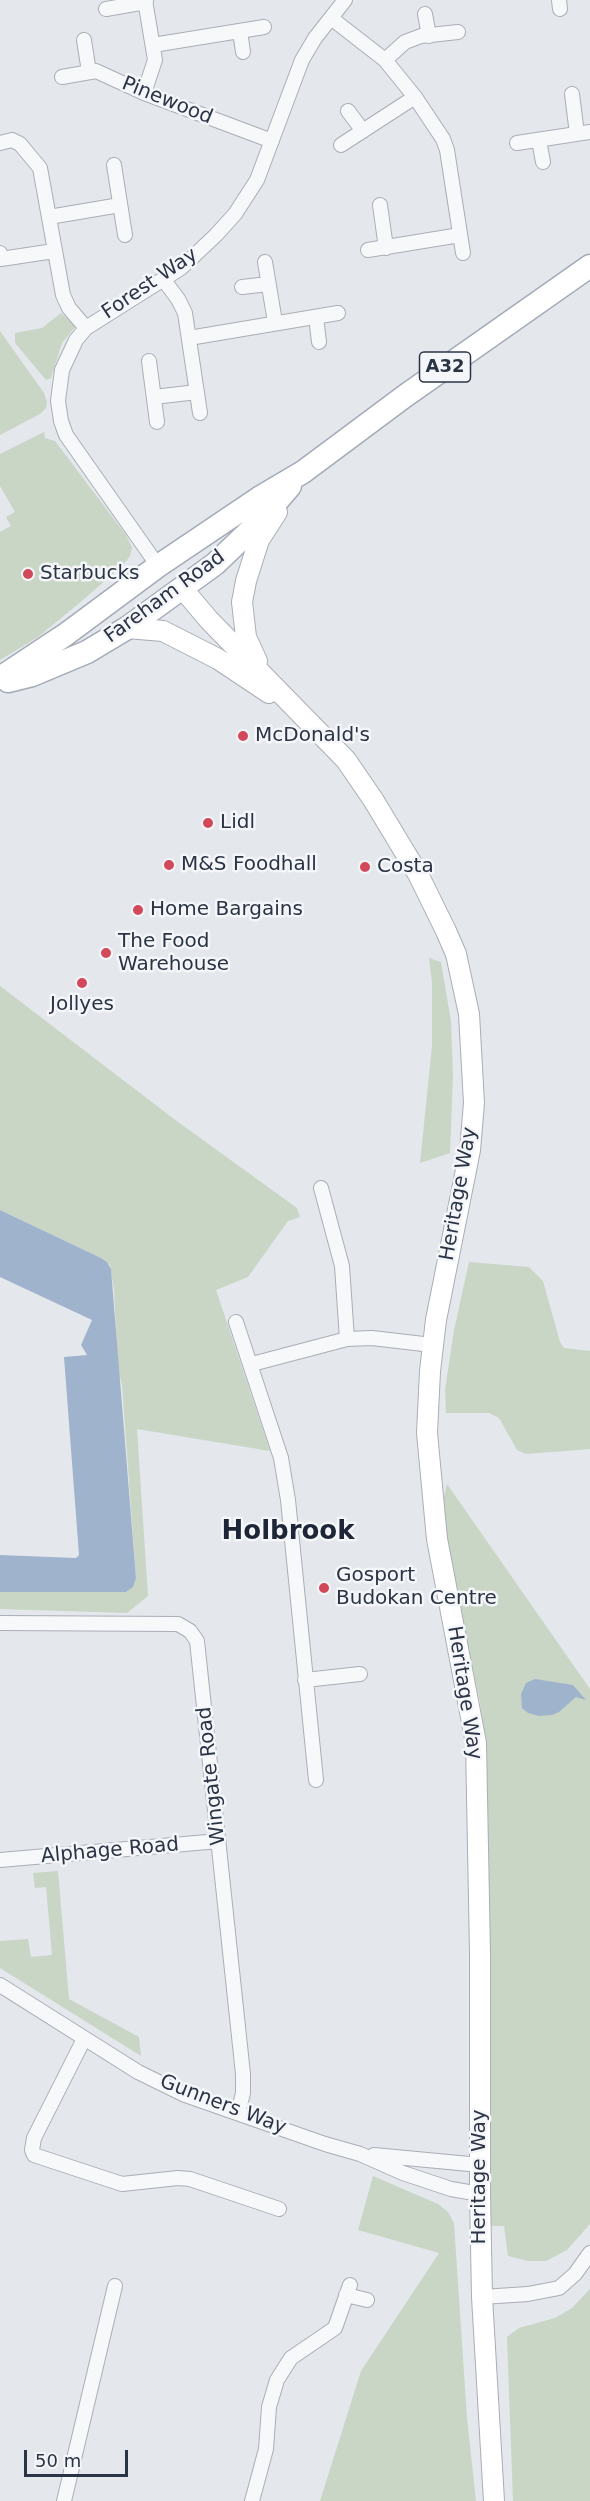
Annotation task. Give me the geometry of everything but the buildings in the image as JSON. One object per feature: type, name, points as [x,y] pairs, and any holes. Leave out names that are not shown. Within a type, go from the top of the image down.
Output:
[{"type":"main road","name":"Fareham Road","points":[[4,678],[158,566],[259,498],[303,472],[405,396],[590,266]]},
{"type":"main road","name":"Fareham Road","points":[[4,678],[32,675],[87,652],[127,628],[215,564],[259,522],[303,472]]},
{"type":"main road","name":"A32","points":[[158,566],[178,567],[191,562],[285,491]]},
{"type":"main road","points":[[158,566],[182,588]]},
{"type":"main road","points":[[4,678],[70,645],[98,627],[153,585],[163,582],[182,588]]},
{"type":"street","name":"Forest Way","points":[[158,566],[72,446],[61,421],[58,401],[62,370],[76,340],[86,328],[163,279],[197,254],[235,214],[257,180],[302,60],[345,0]]},
{"type":"street","points":[[106,9],[146,1],[155,60],[144,93]]},
{"type":"street","points":[[425,15],[429,36]]},
{"type":"street","points":[[331,18],[385,60],[415,97],[447,150],[463,253]]},
{"type":"street","points":[[153,45],[264,27]]},
{"type":"street","points":[[240,31],[243,52]]},
{"type":"street","points":[[385,60],[405,42],[458,32]]},
{"type":"street","points":[[84,40],[89,72]]},
{"type":"street","name":"Pinewood","points":[[62,77],[96,71],[144,93],[272,141]]},
{"type":"street","points":[[517,143],[584,133],[572,94]]},
{"type":"street","points":[[341,145],[415,97]]},
{"type":"street","points":[[348,111],[363,131]]},
{"type":"street","points":[[0,142],[12,140],[20,144],[40,168],[63,295],[69,308],[86,328]]},
{"type":"street","points":[[539,140],[543,162]]},
{"type":"street","points":[[114,165],[125,235]]},
{"type":"street","points":[[49,217],[120,205]]},
{"type":"street","points":[[380,205],[386,248]]},
{"type":"street","points":[[368,250],[460,235]]},
{"type":"street","points":[[0,253],[1,259],[54,251]]},
{"type":"street","points":[[265,262],[275,322]]},
{"type":"street","points":[[163,279],[185,313],[200,413]]},
{"type":"street","points":[[242,287],[268,284]]},
{"type":"street","points":[[189,338],[338,313]]},
{"type":"street","points":[[316,317],[319,342]]},
{"type":"street","points":[[149,361],[157,422]]},
{"type":"street","points":[[154,398],[197,392]]},
{"type":"street","name":"Heritage Way","points":[[268,679],[251,652],[246,637],[242,602],[259,540],[303,472]]},
{"type":"street","name":"Heritage Way","points":[[182,588],[209,620],[346,760],[412,864],[446,931],[456,954],[462,979],[473,1052],[474,1103],[470,1150],[432,1345],[427,1433],[437,1539],[476,1743],[482,2296],[494,2501]]},
{"type":"street","name":"Heritage Way","points":[[127,628],[163,631],[198,647],[248,678],[308,720]]},
{"type":"street","points":[[321,1188],[342,1266],[348,1339]]},
{"type":"street","points":[[236,1322],[252,1364],[281,1458],[288,1500],[316,1780]]},
{"type":"street","points":[[252,1364],[348,1339],[378,1339],[432,1345]]},
{"type":"street","name":"Wingate Road","points":[[0,1623],[172,1624],[182,1625],[197,1641],[243,2074],[243,2093],[238,2113]]},
{"type":"street","points":[[305,1680],[360,1674]]},
{"type":"street","name":"Alphage Road","points":[[0,1860],[219,1841]]},
{"type":"street","name":"Gunners Way","points":[[0,1985],[138,2072],[185,2095],[360,2154],[403,2173],[451,2189],[480,2194]]},
{"type":"street","points":[[84,2039],[34,2138],[32,2150],[34,2155],[43,2160],[122,2184],[178,2178],[190,2179],[279,2209]]},
{"type":"street","name":"Gunners Way","points":[[360,2154],[480,2165]]},
{"type":"street","points":[[482,2296],[528,2294],[559,2288],[575,2274],[590,2253]]},
{"type":"street","points":[[64,2501],[115,2286]]},
{"type":"street","points":[[252,2501],[266,2449],[269,2407],[277,2380],[291,2358],[335,2328],[348,2290],[367,2300]]},
{"type":"green space","points":[[61,313],[76,326],[62,343],[51,378],[46,380],[15,343],[15,333],[42,328]]},
{"type":"green space","points":[[0,331],[44,393],[47,402],[46,408],[40,414],[0,435]]},
{"type":"green space","points":[[44,432],[45,438],[55,441],[126,535],[132,548],[124,564],[83,600],[38,637],[0,660],[0,532],[11,526],[6,517],[15,512],[0,486],[0,454]]},
{"type":"green space","points":[[429,958],[441,962],[451,1021],[453,1075],[450,1153],[420,1163],[432,1046],[432,982]]},
{"type":"green space","points":[[0,986],[174,1119],[297,1208],[300,1217],[288,1221],[248,1277],[216,1290],[270,1451],[137,1429],[148,1596],[127,1613],[0,1609],[0,1592],[126,1592],[136,1578],[122,1385],[118,1370],[114,1290],[110,1265],[101,1258],[0,1210]]},
{"type":"green space","points":[[469,1262],[529,1267],[543,1281],[560,1342],[564,1348],[590,1351],[590,1449],[526,1454],[517,1450],[499,1418],[489,1413],[446,1413],[445,1390],[454,1330]]},
{"type":"green space","points":[[447,1484],[590,1689],[590,2224],[567,2250],[546,2261],[528,2261],[508,2256],[504,2226],[490,2226],[486,1755],[480,1702],[452,1578],[442,1505]]},
{"type":"green space","points":[[58,1871],[69,1999],[139,2037],[141,2056],[0,1968],[0,1941],[28,1939],[31,1957],[52,1955],[46,1887],[35,1888],[33,1873]]},
{"type":"green space","points":[[373,2176],[438,2204],[448,2212],[454,2223],[467,2418],[476,2501],[320,2501],[361,2371],[439,2253],[358,2230]]},
{"type":"green space","points":[[590,2289],[590,2501],[513,2501],[507,2337],[519,2328],[555,2318],[572,2308]]},
{"type":"water","points":[[0,1210],[101,1258],[111,1269],[136,1578],[133,1587],[126,1592],[0,1592],[0,1555],[76,1558],[79,1555],[64,1357],[87,1355],[81,1345],[92,1320],[0,1277]]},
{"type":"water","points":[[535,1679],[573,1685],[586,1700],[576,1697],[552,1715],[539,1716],[528,1713],[522,1708],[521,1694],[526,1683]]},
{"type":"place","name":"Starbucks","points":[[28,574]]},
{"type":"place","name":"McDonald's","points":[[243,736]]},
{"type":"place","name":"Lidl","points":[[208,823]]},
{"type":"place","name":"M&S Foodhall","points":[[169,865]]},
{"type":"place","name":"Costa","points":[[365,867]]},
{"type":"place","name":"Home Bargains","points":[[138,910]]},
{"type":"place","name":"The Food Warehouse","points":[[106,953]]},
{"type":"place","name":"Jollyes","points":[[82,983]]},
{"type":"place","name":"Gosport Budokan Centre","points":[[324,1588]]},
{"type":"district","name":"Holbrook","points":[[288,1532]]}]
